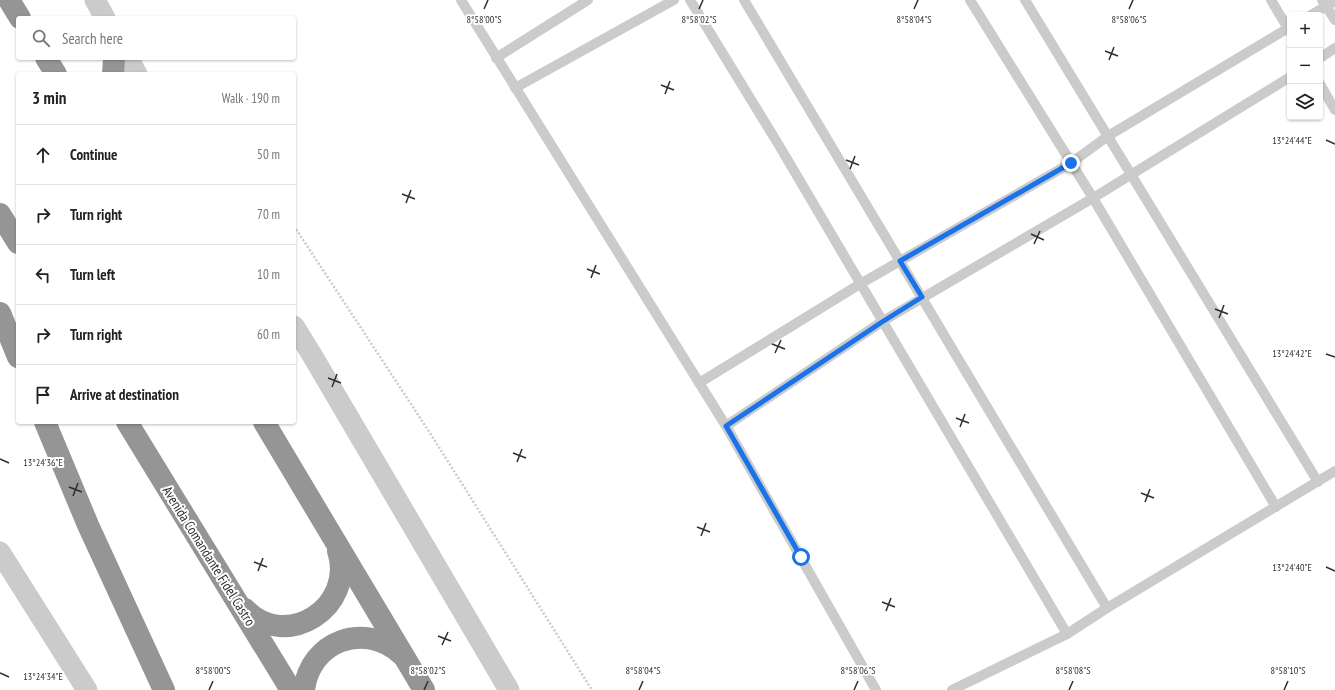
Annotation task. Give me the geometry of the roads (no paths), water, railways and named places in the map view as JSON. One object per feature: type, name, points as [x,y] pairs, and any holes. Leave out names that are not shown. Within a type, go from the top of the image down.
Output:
[{"type":"highway","points":[[9,0],[19,16]]},
{"type":"highway","points":[[47,60],[55,72]]},
{"type":"highway","points":[[113,72],[114,60]]},
{"type":"highway","points":[[0,214],[16,240]]},
{"type":"highway","points":[[0,313],[16,352]]},
{"type":"highway","points":[[46,424],[88,525],[164,690]]},
{"type":"highway","name":"Avenida Comandante Fidel Castro","points":[[128,424],[291,690]]},
{"type":"highway","points":[[265,424],[424,690]]},
{"type":"highway","points":[[235,597],[240,605],[263,622],[289,626],[315,617],[322,612],[333,598],[340,581],[341,563],[332,537]]},
{"type":"highway","points":[[304,690],[307,675],[317,658],[332,646],[350,638],[369,638],[388,644],[408,663]]},
{"type":"street","points":[[95,0],[104,16]]},
{"type":"street","points":[[129,60],[136,72]]},
{"type":"street","points":[[296,329],[509,690]]},
{"type":"street","points":[[0,552],[87,690]]},
{"type":"lane","points":[[460,0],[726,426],[876,690]]},
{"type":"lane","points":[[496,58],[588,0]]},
{"type":"lane","points":[[515,88],[674,0]]},
{"type":"lane","points":[[690,0],[776,140],[1067,634]]},
{"type":"lane","points":[[744,0],[1107,608]]},
{"type":"lane","points":[[970,0],[1093,198],[1276,507]]},
{"type":"lane","points":[[1025,0],[1318,482]]},
{"type":"lane","points":[[1271,0],[1287,27]]},
{"type":"lane","points":[[1315,12],[1328,2],[1335,20]]},
{"type":"lane","points":[[699,383],[860,284],[1071,163],[1108,136],[1287,31]]},
{"type":"lane","points":[[1323,56],[1335,48]]},
{"type":"lane","points":[[726,426],[922,297],[1093,198],[1287,79]]},
{"type":"lane","points":[[1323,89],[1335,110]]},
{"type":"lane","points":[[952,690],[1067,634],[1107,608],[1335,471]]}]
